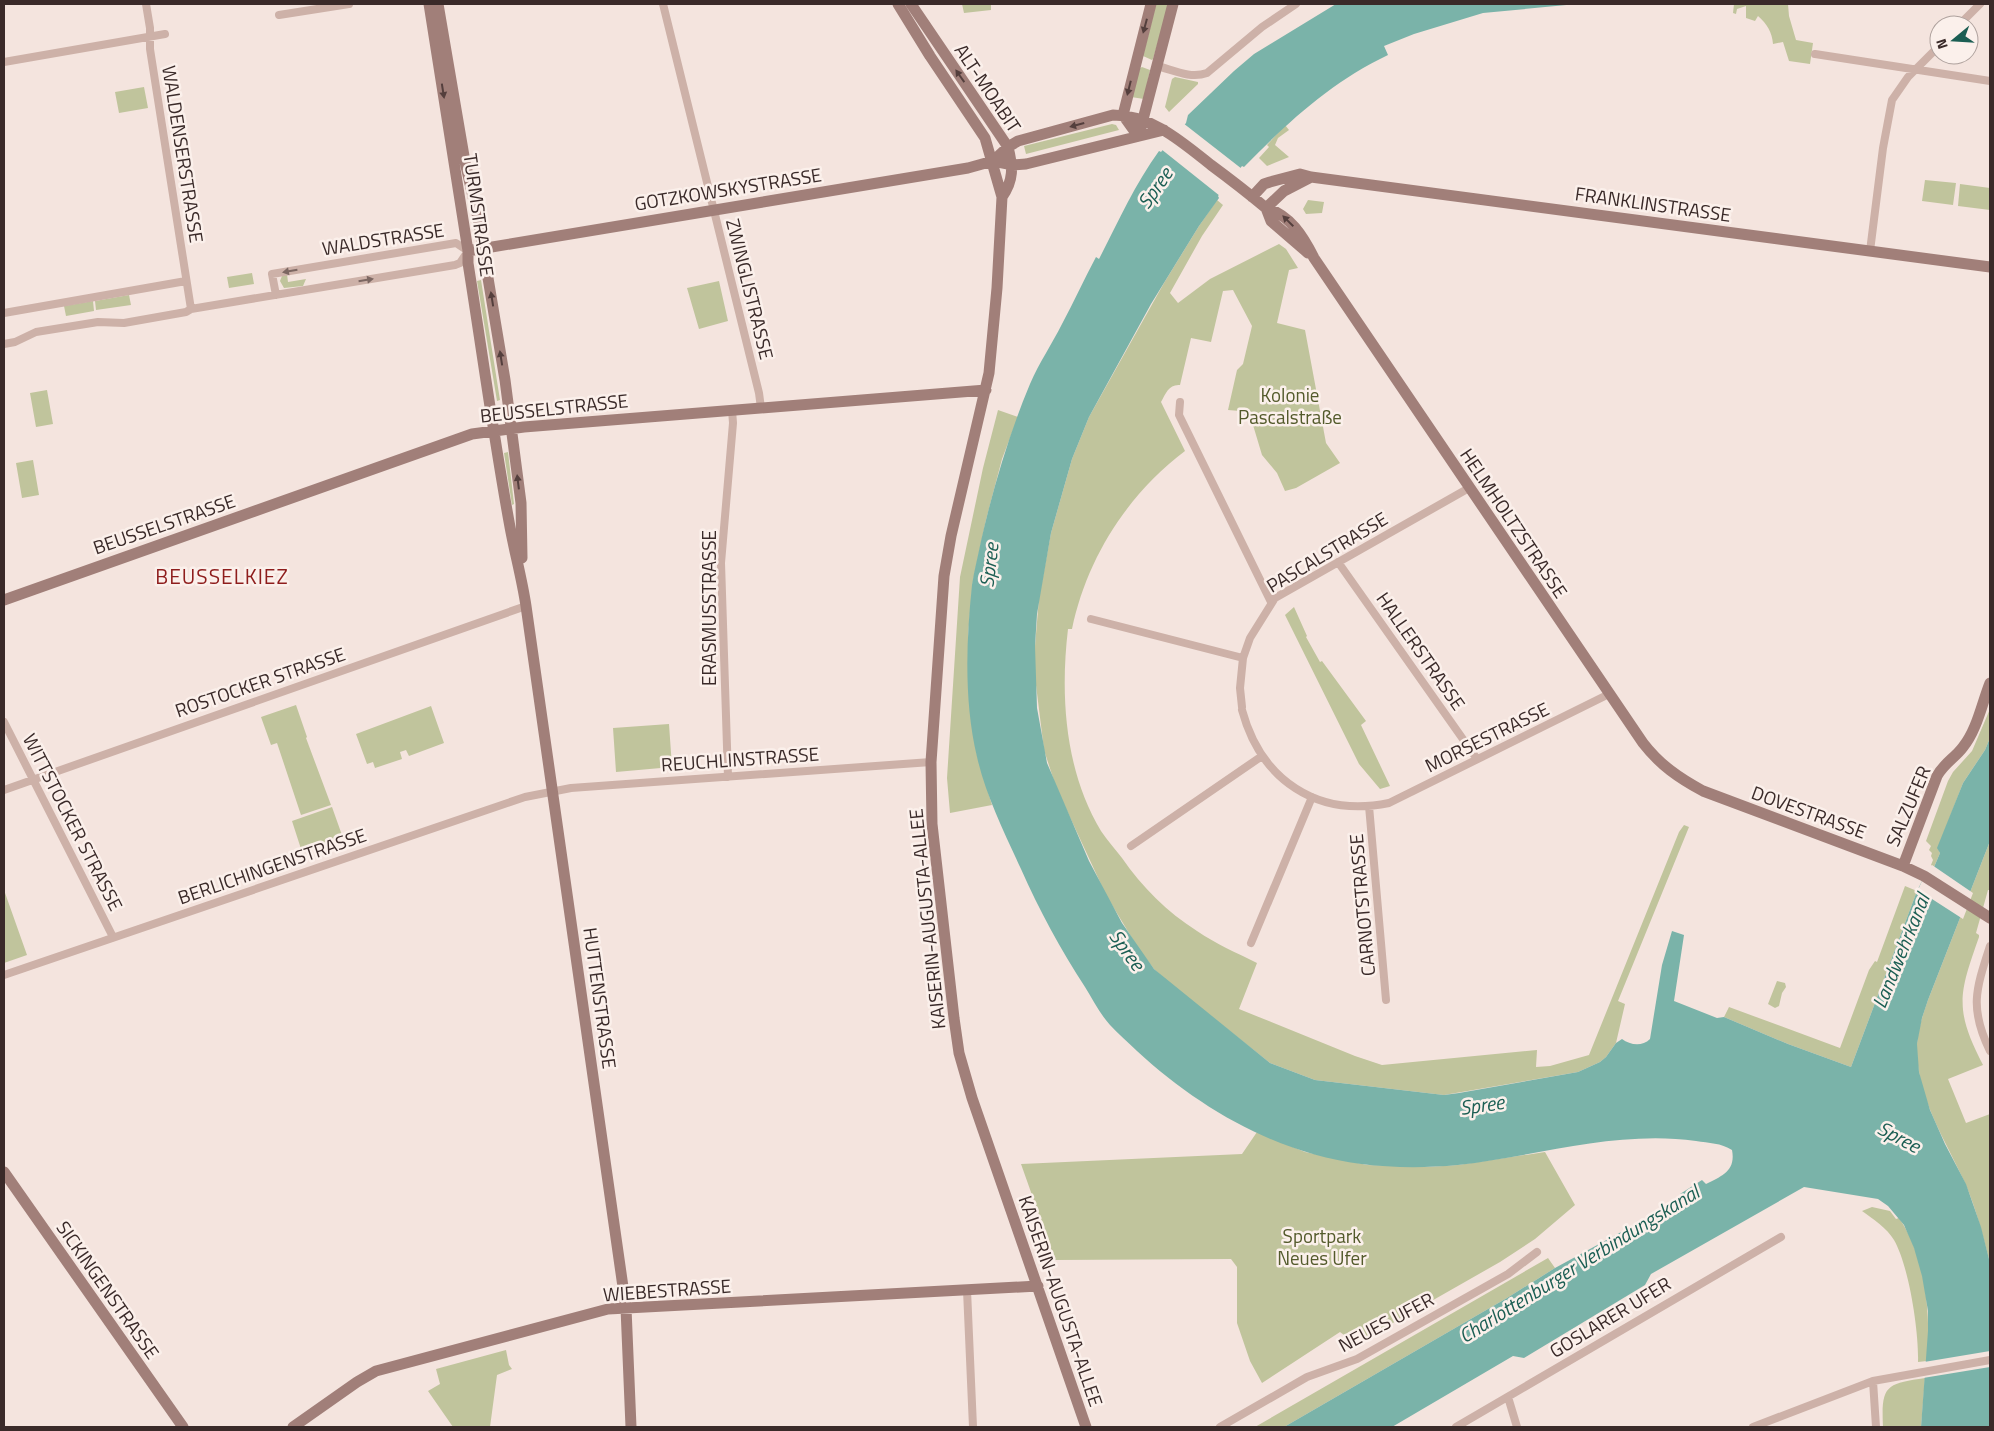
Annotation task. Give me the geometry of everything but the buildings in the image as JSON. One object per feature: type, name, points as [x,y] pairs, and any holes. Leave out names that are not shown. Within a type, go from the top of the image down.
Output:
[{"type":"main road","name":"TURMSTRASSE","points":[[429,4],[462,173],[484,248],[512,428]]},
{"type":"main road","name":"TURMSTRASSE","points":[[438,4],[462,173],[468,263],[494,431]]},
{"type":"main road","name":"ALT-MOABIT","points":[[898,4],[916,35],[985,138],[1002,197],[997,288],[986,390]]},
{"type":"main road","name":"ALT-MOABIT","points":[[911,4],[1008,147],[1013,166],[1008,188],[1002,197]]},
{"type":"main road","points":[[1138,136],[1123,115],[1150,4]]},
{"type":"main road","points":[[1138,136],[1173,4]]},
{"type":"main road","points":[[1136,61],[1157,66]]},
{"type":"main road","points":[[993,161],[1008,147],[1025,138],[1113,115],[1123,115],[1143,121],[1168,132]]},
{"type":"main road","name":"GOTZKOWSKYSTRASSE","points":[[468,251],[946,171],[993,161],[1013,166],[1026,164],[1138,136],[1168,132]]},
{"type":"main road","name":"HELMHOLTZSTRASSE","points":[[1168,132],[1266,208],[1278,212],[1286,218],[1303,237],[1314,258],[1643,743],[1659,762],[1682,780],[1703,791]]},
{"type":"main road","name":"FRANKLINSTRASSE","points":[[1252,197],[1264,184],[1300,174],[1311,177],[1990,267]]},
{"type":"main road","points":[[1266,208],[1284,191],[1311,177]]},
{"type":"main road","name":"BEUSSELSTRASSE","points":[[4,600],[472,434],[512,428],[986,390]]},
{"type":"main road","name":"KAISERIN-AUGUSTA-ALLEE","points":[[986,390],[951,536],[945,570],[933,711],[931,762],[932,824],[959,1052],[970,1092],[1086,1427]]},
{"type":"main road","name":"HUTTENSTRASSE","points":[[512,428],[521,503],[522,575],[526,606],[626,1308],[631,1427]]},
{"type":"main road","name":"HUTTENSTRASSE","points":[[494,431],[510,530],[522,575]]},
{"type":"main road","name":"SALZUFER","points":[[1903,866],[1937,776],[1945,764],[1964,746],[1990,683]]},
{"type":"main road","name":"DOVESTRASSE","points":[[1703,791],[1903,866],[1924,876],[1990,918]]},
{"type":"main road","name":"SICKINGENSTRASSE","points":[[4,1172],[183,1427]]},
{"type":"main road","name":"WIEBESTRASSE","points":[[293,1427],[357,1382],[376,1371],[608,1309],[1038,1286]]},
{"type":"street","name":"WALDENSERSTRASSE","points":[[146,4],[150,49],[191,309]]},
{"type":"street","points":[[279,16],[349,4]]},
{"type":"street","name":"ZWINGLISTRASSE","points":[[663,4],[759,393],[761,408]]},
{"type":"street","points":[[1157,66],[1189,75],[1198,76],[1206,73],[1262,27],[1296,4]]},
{"type":"street","points":[[1969,15],[1980,4]]},
{"type":"street","points":[[4,62],[166,34]]},
{"type":"street","points":[[1815,54],[1990,81]]},
{"type":"street","points":[[1870,251],[1886,124],[1896,92],[1929,56]]},
{"type":"street","name":"WALDSTRASSE","points":[[4,344],[15,342],[36,332],[98,322],[124,323],[184,313],[191,309],[276,295],[455,265],[460,263],[468,251],[456,243],[272,274],[276,295]]},
{"type":"street","points":[[4,312],[186,281]]},
{"type":"street","points":[[1180,402],[1179,415],[1271,602]]},
{"type":"street","name":"ERASMUSSTRASSE","points":[[728,777],[721,563],[733,423],[732,410]]},
{"type":"street","name":"PASCALSTRASSE","points":[[1374,806],[1341,806],[1312,798],[1285,781],[1262,756],[1250,734],[1242,708],[1240,688],[1243,658],[1250,638],[1274,598],[1469,488]]},
{"type":"street","name":"HALLERSTRASSE","points":[[1338,562],[1477,759]]},
{"type":"street","name":"ROSTOCKER STRASSE","points":[[4,790],[526,606]]},
{"type":"street","points":[[1091,619],[1243,658]]},
{"type":"street","name":"MORSESTRASSE","points":[[1374,806],[1389,803],[1609,694]]},
{"type":"street","name":"WITTSTOCKER STRASSE","points":[[4,722],[113,937]]},
{"type":"street","points":[[1131,846],[1262,756]]},
{"type":"street","name":"REUCHLINSTRASSE","points":[[553,792],[571,788],[931,762]]},
{"type":"street","name":"BERLICHINGENSTRASSE","points":[[4,975],[525,797],[553,792]]},
{"type":"street","points":[[1250,944],[1312,798]]},
{"type":"street","name":"CARNOTSTRASSE","points":[[1374,806],[1386,1000]]},
{"type":"street","points":[[1990,946],[1979,983],[1976,1009],[1982,1032],[1990,1051]]},
{"type":"street","name":"GOSLARER UFER","points":[[1456,1427],[1781,1237]]},
{"type":"street","name":"NEUES UFER","points":[[1220,1427],[1307,1377],[1365,1355],[1508,1274],[1537,1252]]},
{"type":"street","points":[[967,1290],[973,1427]]},
{"type":"street","points":[[1753,1427],[1873,1381],[1990,1360]]},
{"type":"street","points":[[1873,1381],[1876,1427]]},
{"type":"street","points":[[1508,1397],[1517,1427]]},
{"type":"green space","points":[[962,4],[991,4],[991,10],[964,13]]},
{"type":"green space","points":[[1156,4],[1169,4],[1152,60],[1143,56]]},
{"type":"green space","points":[[1734,4],[1788,4],[1789,16],[1796,40],[1813,43],[1810,64],[1789,61],[1783,42],[1773,44],[1770,32],[1761,19],[1758,16],[1755,21],[1746,18],[1746,6],[1737,9],[1736,14],[1733,13]]},
{"type":"green space","points":[[1140,68],[1150,70],[1144,99],[1131,97]]},
{"type":"green space","points":[[1175,77],[1198,82],[1198,84],[1169,112],[1165,107],[1172,79]]},
{"type":"green space","points":[[144,87],[148,108],[119,113],[115,92]]},
{"type":"green space","points":[[1112,124],[1116,125],[1119,130],[1026,154],[1024,146]]},
{"type":"green space","points":[[1285,125],[1289,130],[1278,138],[1275,145],[1289,157],[1267,166],[1259,158],[1269,147],[1267,145]]},
{"type":"green space","points":[[1925,180],[1956,183],[1953,205],[1922,201]]},
{"type":"green space","points":[[1960,184],[1990,188],[1990,210],[1958,206]]},
{"type":"green space","name":"Kolonie Pascalstraße","points":[[1217,200],[1223,205],[1202,236],[1170,293],[1178,303],[1210,279],[1279,244],[1286,249],[1298,268],[1289,270],[1277,323],[1305,330],[1326,443],[1340,463],[1296,488],[1285,491],[1277,473],[1262,455],[1253,425],[1240,411],[1228,410],[1237,370],[1243,364],[1252,326],[1233,290],[1223,291],[1211,342],[1191,338],[1180,385],[1170,388],[1161,402],[1185,451],[1145,487],[1112,530],[1088,577],[1072,629],[1068,629],[1065,707],[1068,733],[1080,784],[1089,808],[1106,838],[1138,879],[1165,907],[1204,936],[1257,963],[1239,1009],[1382,1065],[1537,1050],[1536,1067],[1550,1066],[1589,1055],[1679,832],[1684,825],[1689,827],[1618,1001],[1625,1004],[1616,1043],[1600,1062],[1578,1072],[1444,1095],[1315,1080],[1270,1063],[1154,969],[1138,948],[1106,895],[1056,787],[1044,750],[1035,677],[1035,646],[1039,598],[1051,533],[1072,459],[1089,417],[1164,283]]},
{"type":"green space","points":[[1308,200],[1324,202],[1322,213],[1306,214],[1303,209]]},
{"type":"green space","points":[[252,273],[254,284],[229,288],[227,277]]},
{"type":"green space","points":[[287,274],[288,282],[306,279],[303,286],[284,288],[280,281],[282,276]]},
{"type":"green space","points":[[481,280],[500,400],[497,401],[477,281]]},
{"type":"green space","points":[[719,281],[728,321],[699,329],[687,288]]},
{"type":"green space","points":[[129,295],[131,305],[96,310],[95,301]]},
{"type":"green space","points":[[93,301],[94,311],[66,316],[64,306]]},
{"type":"green space","points":[[47,390],[53,424],[36,427],[30,393]]},
{"type":"green space","points":[[998,410],[1018,417],[1002,459],[986,520],[973,581],[968,635],[968,673],[977,755],[992,805],[950,813],[947,778],[960,577],[983,468]]},
{"type":"green space","points":[[508,452],[514,504],[512,505],[504,453]]},
{"type":"green space","points":[[33,460],[39,495],[22,498],[16,463]]},
{"type":"green space","points":[[1294,607],[1306,637],[1320,662],[1322,661],[1366,721],[1361,725],[1390,786],[1380,789],[1359,764],[1285,615]]},
{"type":"green space","points":[[296,705],[331,805],[301,815],[277,743],[271,745],[261,717]]},
{"type":"green space","points":[[431,706],[444,743],[409,756],[406,750],[400,752],[402,759],[375,768],[373,762],[367,764],[356,734]]},
{"type":"green space","points":[[1990,709],[1990,738],[1985,750],[1963,783],[1938,848],[1940,853],[1934,867],[1931,865],[1933,860],[1932,853],[1929,850],[1931,846],[1926,841],[1948,781],[1953,772],[1972,751]]},
{"type":"green space","points":[[669,724],[672,767],[616,772],[613,728]]},
{"type":"green space","points":[[332,807],[343,838],[302,852],[292,821]]},
{"type":"green space","points":[[1990,841],[1990,890],[1988,890],[1976,933],[1979,937],[1967,973],[1963,1001],[1967,1029],[1983,1065],[1948,1079],[1966,1123],[1990,1114],[1990,1263],[1969,1193],[1926,1099],[1918,1063],[1917,1044],[1928,1000]]},
{"type":"green space","points":[[1905,886],[1917,891],[1851,1067],[1788,1044],[1724,1017],[1729,1007],[1840,1048],[1869,970],[1875,961],[1877,962]]},
{"type":"green space","points":[[4,890],[27,955],[4,963]]},
{"type":"green space","points":[[1777,981],[1785,983],[1786,987],[1782,993],[1779,1006],[1775,1008],[1768,1004]]},
{"type":"green space","name":"Sportpark Neues Ufer","points":[[1257,1132],[1305,1152],[1367,1165],[1428,1167],[1458,1165],[1545,1152],[1575,1205],[1535,1239],[1500,1262],[1356,1344],[1340,1332],[1262,1383],[1250,1361],[1237,1323],[1237,1267],[1231,1259],[1055,1260],[1021,1164],[1242,1154]]},
{"type":"green space","points":[[1872,1207],[1890,1211],[1896,1219],[1899,1218],[1915,1250],[1925,1286],[1928,1324],[1927,1361],[1918,1362],[1917,1334],[1912,1300],[1899,1251],[1888,1232],[1862,1211]]},
{"type":"green space","points":[[1548,1258],[1555,1268],[1507,1298],[1284,1427],[1255,1427]]},
{"type":"green space","points":[[506,1350],[509,1365],[512,1369],[497,1375],[490,1427],[453,1427],[428,1391],[440,1384],[436,1369]]},
{"type":"green space","points":[[1925,1378],[1921,1427],[1883,1427],[1883,1402],[1889,1389],[1902,1382]]},
{"type":"water","points":[[1336,4],[1577,4],[1483,13],[1414,34],[1384,46],[1388,55],[1367,66],[1329,91],[1293,119],[1244,167],[1242,166],[1218,196],[1219,198],[1199,226],[1151,304],[1089,417],[1072,459],[1051,533],[1037,614],[1035,646],[1037,708],[1047,763],[1089,861],[1122,923],[1154,969],[1270,1063],[1315,1080],[1444,1095],[1578,1072],[1600,1062],[1616,1043],[1622,1039],[1636,1044],[1647,1042],[1650,1039],[1662,965],[1672,931],[1684,935],[1674,1001],[1717,1018],[1724,1017],[1788,1044],[1851,1067],[1917,891],[1924,877],[1929,879],[1940,853],[1937,848],[1963,783],[1985,750],[1990,738],[1990,841],[1928,1000],[1917,1044],[1919,1072],[1930,1110],[1966,1184],[1981,1227],[1990,1263],[1990,1427],[1921,1427],[1928,1311],[1922,1276],[1914,1248],[1904,1225],[1888,1206],[1878,1199],[1804,1187],[1651,1274],[1645,1285],[1524,1358],[1513,1356],[1392,1427],[1284,1427],[1507,1298],[1555,1268],[1680,1200],[1680,1194],[1702,1180],[1706,1184],[1722,1175],[1730,1168],[1732,1163],[1732,1150],[1719,1145],[1696,1141],[1636,1139],[1607,1141],[1458,1165],[1410,1167],[1361,1164],[1299,1150],[1240,1125],[1213,1109],[1161,1072],[1116,1032],[1106,1021],[1067,959],[1028,884],[985,786],[973,736],[967,672],[968,628],[974,574],[991,501],[1015,422],[1034,376],[1096,257],[1099,259],[1134,190],[1159,151],[1161,152],[1186,123],[1188,115],[1254,54]]},
{"type":"pier","points":[[1183,123],[1242,169],[1220,196],[1161,149]]},
{"type":"pier","points":[[1932,865],[1973,893],[1963,919],[1918,890],[1925,874],[1928,876]]},
{"type":"pier","points":[[1990,1351],[1990,1367],[1923,1378],[1924,1362]]},
{"type":"district","name":"BEUSSELKIEZ","points":[[222,577]]},
{"type":"water label","name":"Spree","points":[[1155,188]]},
{"type":"water label","name":"Spree","points":[[989,565]]},
{"type":"water label","name":"Spree","points":[[1127,950]]},
{"type":"water label","name":"Landwehrkanal","points":[[1901,951]]},
{"type":"water label","name":"Spree","points":[[1482,1105]]},
{"type":"water label","name":"Spree","points":[[1899,1137]]},
{"type":"water label","name":"Charlottenburger Verbindungskanal","points":[[1579,1264]]}]
